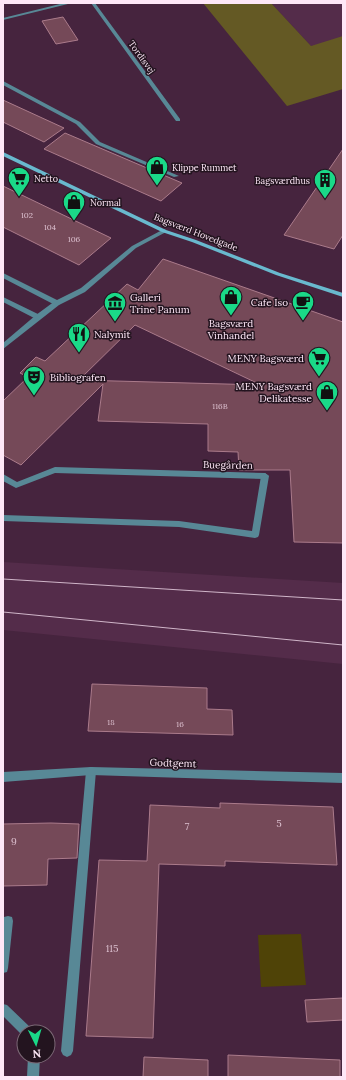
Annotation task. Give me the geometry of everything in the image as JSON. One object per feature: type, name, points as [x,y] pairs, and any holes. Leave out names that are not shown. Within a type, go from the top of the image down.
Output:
[{"type":"street","points":[[3,19],[70,3]]},
{"type":"street","name":"Tordisvej","points":[[93,3],[178,120]]},
{"type":"street","points":[[3,83],[78,123],[98,143],[176,176]]},
{"type":"street","name":"Bagsværd Hovedgade","points":[[3,154],[164,231],[194,241],[278,274],[343,295]]},
{"type":"street","points":[[3,347],[57,303],[83,290],[134,246],[164,231]]},
{"type":"street","points":[[3,275],[57,303]]},
{"type":"street","points":[[3,299],[38,317]]},
{"type":"street","name":"Buegården","points":[[3,477],[16,485],[55,470],[265,476],[255,535],[179,524],[3,518]]},
{"type":"street","points":[[68,1051],[91,771]]},
{"type":"street","name":"Godtgemt","points":[[3,777],[91,771],[343,778]]},
{"type":"street","points":[[3,968],[8,921]]},
{"type":"street","points":[[3,1009],[19,1024]]},
{"type":"street","points":[[33,1077],[34,1064]]},
{"type":"shaded area","points":[[203,3],[271,3],[311,46],[343,36],[343,89],[287,106]]},
{"type":"shaded area","points":[[271,3],[343,3],[343,42],[311,46]]},
{"type":"shaded area","points":[[3,562],[343,583],[343,664],[3,630]]},
{"type":"shaded area","points":[[301,934],[306,985],[261,987],[258,935]]},
{"type":"building","points":[[63,17],[78,40],[56,44],[42,21]]},
{"type":"building","points":[[3,100],[64,128],[44,142],[3,122]]},
{"type":"building","points":[[65,133],[182,183],[161,201],[44,149]]},
{"type":"building","name":"Bagsværdhus","points":[[343,149],[343,235],[334,249],[284,235]]},
{"type":"building","points":[[3,186],[111,238],[79,265],[3,227]]},
{"type":"building","points":[[163,259],[343,322],[343,543],[294,542],[290,470],[239,470],[238,452],[208,451],[208,424],[98,421],[103,384],[21,465],[3,455],[3,401],[28,377],[20,373],[36,357],[45,361],[127,284],[138,290]],"holes":[[[135,325],[261,385],[79,380]]]},
{"type":"building","points":[[92,684],[207,688],[207,709],[232,710],[233,735],[88,731]]},
{"type":"building","points":[[220,803],[333,807],[337,865],[225,861],[225,866],[159,864],[153,1038],[86,1036],[99,860],[147,861],[150,805],[220,808]]},
{"type":"building","points":[[3,824],[79,824],[77,858],[48,859],[47,885],[3,886]]},
{"type":"building","points":[[343,998],[343,1020],[307,1022],[305,1000]]},
{"type":"building","points":[[228,1055],[340,1060],[340,1077],[228,1077]]},
{"type":"building","points":[[144,1057],[208,1060],[208,1077],[143,1077]]},
{"type":"tram line","points":[[3,579],[343,600]]},
{"type":"tram line","points":[[3,612],[343,645]]},
{"type":"place","name":"Klippe Rummet","points":[[157,186]]},
{"type":"place","name":"Netto","points":[[19,198]]},
{"type":"place","name":"Bagsværdhus","points":[[325,200]]},
{"type":"place","name":"Normal","points":[[74,222]]},
{"type":"place","name":"Bagsværd Vinhandel","points":[[231,316]]},
{"type":"place","name":"Galleri Trine Panum","points":[[115,322]]},
{"type":"place","name":"Cafe Iso","points":[[303,322]]},
{"type":"place","name":"Nalymit","points":[[79,354]]},
{"type":"place","name":"MENY Bagsværd","points":[[319,378]]},
{"type":"place","name":"Bibliografen","points":[[34,396]]},
{"type":"place","name":"MENY Bagsværd Delikatesse","points":[[327,412]]}]
